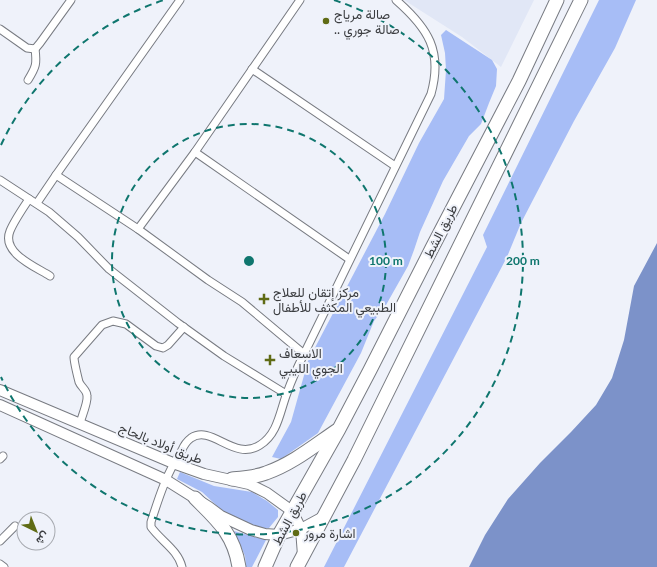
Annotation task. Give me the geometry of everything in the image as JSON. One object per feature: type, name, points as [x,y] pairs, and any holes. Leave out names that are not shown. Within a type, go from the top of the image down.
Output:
[{"type":"highway","name":"طريق الشط","points":[[265,567],[279,535],[339,429],[519,81],[557,0]]},
{"type":"highway","name":"طريق الشط","points":[[300,561],[325,516],[388,393],[581,0]]},
{"type":"highway","points":[[232,480],[264,474],[274,470],[304,454],[339,429]]},
{"type":"highway","points":[[195,498],[214,517],[231,540],[236,551],[239,567]]},
{"type":"main road","name":"طريق أولاد بالحاج","points":[[0,390],[173,463],[204,474],[249,484],[267,493],[292,511],[301,529],[300,561]]},
{"type":"main road","points":[[0,405],[166,480],[221,516],[251,530],[265,534],[279,535],[301,529],[325,516]]},
{"type":"street","points":[[28,80],[37,61],[35,49],[71,0]]},
{"type":"street","points":[[37,203],[180,0]]},
{"type":"street","points":[[138,229],[195,152],[300,0]]},
{"type":"street","points":[[182,567],[181,561],[151,527],[151,522],[173,463],[187,441],[200,434],[209,436],[237,449],[248,450],[259,446],[268,438],[276,425],[286,394],[349,259],[431,94],[435,70],[433,50],[426,32],[414,16],[396,0]]},
{"type":"street","points":[[0,29],[27,48],[35,49]]},
{"type":"street","points":[[252,69],[395,166]]},
{"type":"street","points":[[195,152],[349,259]]},
{"type":"street","points":[[56,174],[242,302],[304,354]]},
{"type":"street","points":[[0,180],[49,212],[74,233],[109,269],[184,327],[224,356],[286,394]]},
{"type":"street","points":[[29,199],[10,231],[9,242],[12,250],[18,256],[50,276]]},
{"type":"street","points":[[80,424],[87,396],[79,382],[74,357],[102,324],[109,321],[120,322],[133,328],[156,346],[163,348],[168,345],[184,327]]},
{"type":"street","points":[[0,541],[15,526]]},
{"type":"street","points":[[0,564],[4,567]]},
{"type":"shaded area","points":[[404,0],[534,0],[501,67],[462,37]]},
{"type":"shaded area","points":[[599,0],[636,0],[615,48],[574,121],[521,223],[507,257],[344,567],[324,567],[487,247],[483,235]]},
{"type":"shaded area","points":[[446,30],[492,60],[497,69],[496,86],[481,124],[469,136],[443,181],[420,232],[408,266],[386,305],[374,321],[361,353],[318,433],[281,459],[272,457],[291,422],[308,361],[385,214],[419,143],[444,99],[446,70],[445,53],[441,35]]},
{"type":"shaded area","points":[[657,243],[657,567],[469,567],[485,535],[508,499],[540,463],[596,405],[612,378],[624,340],[634,286]]},
{"type":"shaded area","points":[[180,472],[214,486],[252,492],[278,510],[278,517],[269,528],[259,528],[229,517],[202,492],[177,479]]},
{"type":"shaded area","points":[[234,531],[266,540],[252,567],[246,567],[245,556]]},
{"type":"place","name":"صالة مرياج .. صالة جوري","points":[[326,21]]},
{"type":"place","name":"مركز إتقان للعلاج الطبيعي المكثف للأطفال","points":[[264,299]]},
{"type":"place","name":"الاسعاف الجوي الليبي","points":[[270,360]]},
{"type":"place","name":"اشارة مرور","points":[[296,533]]}]
